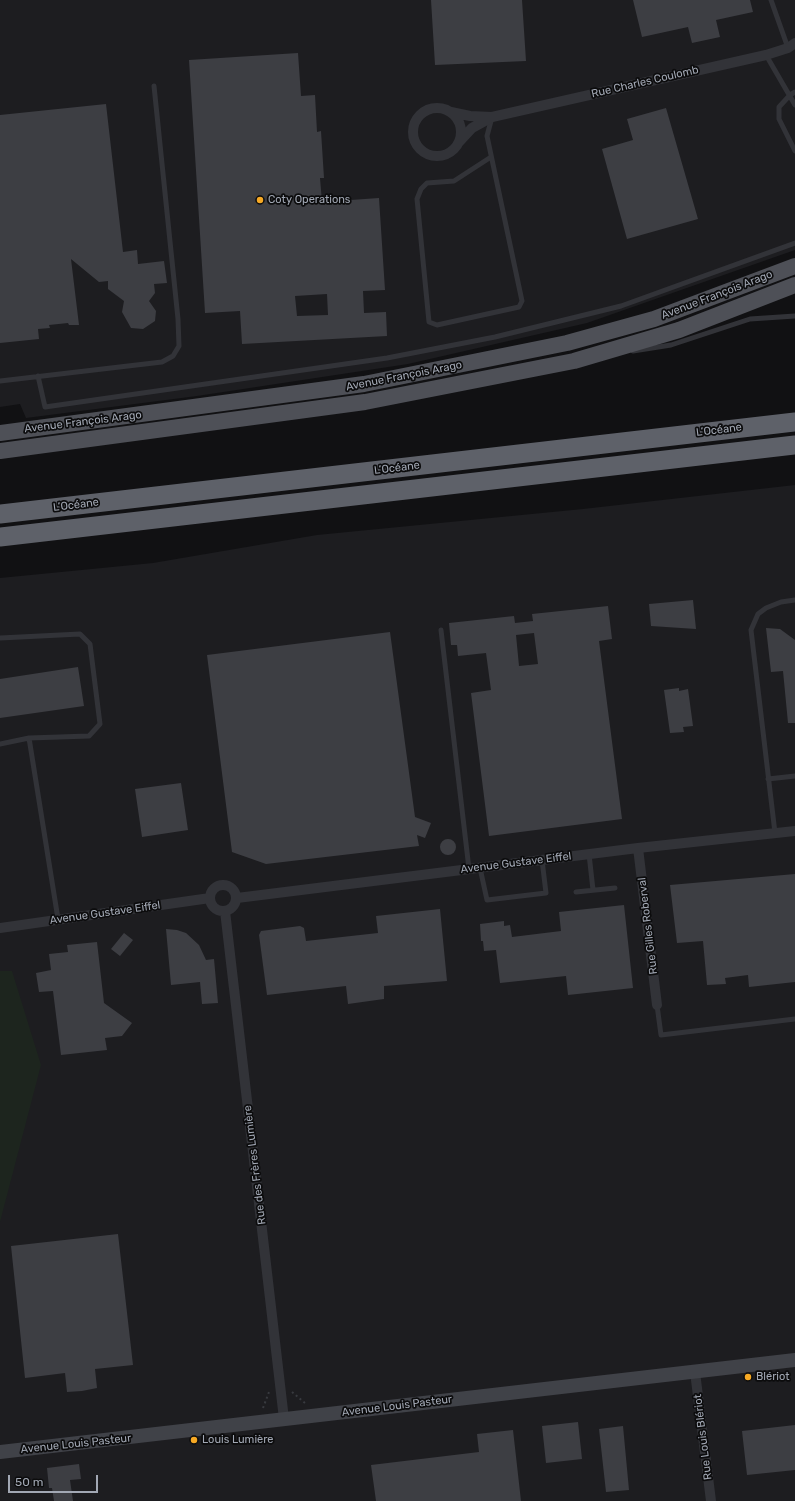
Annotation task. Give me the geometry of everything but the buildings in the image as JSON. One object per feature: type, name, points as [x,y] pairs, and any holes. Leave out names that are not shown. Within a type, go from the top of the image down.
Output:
[{"type":"highway","name":"L’Océane","points":[[0,514],[795,422]]},
{"type":"highway","name":"L’Océane","points":[[0,537],[795,445]]},
{"type":"main road","name":"Avenue François Arago","points":[[0,433],[364,384],[567,343],[654,318],[795,266]]},
{"type":"main road","name":"Avenue François Arago","points":[[0,451],[365,402],[574,361],[679,330],[795,285]]},
{"type":"street","name":"Rue Charles Coulomb","points":[[492,117],[472,128],[454,149],[447,154],[430,155],[420,149],[413,135],[416,121],[420,115],[427,110],[434,108],[470,116],[492,117],[766,55],[791,45]]},
{"type":"street","points":[[451,112],[457,119],[461,128],[459,142]]},
{"type":"street","name":"Avenue Gustave Eiffel","points":[[236,898],[638,848],[795,831]]},
{"type":"street","name":"Rue Gilles Roberval","points":[[638,848],[657,1005]]},
{"type":"street","points":[[222,885],[229,886],[234,890],[236,898],[235,904],[231,909],[225,911],[218,910],[212,905],[210,898],[216,887],[222,885]]},
{"type":"street","name":"Avenue Gustave Eiffel","points":[[0,928],[210,898]]},
{"type":"street","name":"Rue des Frères Lumière","points":[[225,911],[284,1419]]},
{"type":"street","name":"Avenue Louis Pasteur","points":[[0,1452],[795,1360]]},
{"type":"street","name":"Rue Louis Blériot","points":[[695,1372],[711,1501]]},
{"type":"lane","points":[[771,0],[791,45]]},
{"type":"lane","points":[[766,55],[792,93],[795,105]]},
{"type":"lane","points":[[0,381],[162,362],[173,356],[179,346],[178,319],[154,86]]},
{"type":"lane","points":[[792,93],[779,107],[779,119],[795,151]]},
{"type":"lane","points":[[491,157],[454,181],[427,183],[421,189],[417,199],[429,322],[437,325],[519,307],[522,301],[491,157],[486,136],[492,117]]},
{"type":"lane","points":[[38,376],[45,407],[387,358],[495,337],[621,306],[795,243]]},
{"type":"lane","points":[[574,361],[671,345],[750,320],[795,316]]},
{"type":"lane","points":[[775,833],[750,630],[758,614],[766,608],[781,602],[795,600]]},
{"type":"lane","points":[[441,630],[469,869]]},
{"type":"lane","points":[[0,638],[80,634],[90,644],[100,724],[90,736],[29,738],[0,744]]},
{"type":"lane","points":[[29,738],[58,919]]},
{"type":"lane","points":[[768,779],[795,776]]},
{"type":"lane","points":[[589,854],[593,890]]},
{"type":"lane","points":[[480,868],[487,900],[546,893],[542,860]]},
{"type":"lane","points":[[576,892],[615,888]]},
{"type":"lane","points":[[657,1005],[661,1035],[795,1019]]},
{"type":"shaded area","points":[[0,0],[795,0],[795,250],[587,323],[408,364],[197,396],[26,418],[20,404],[0,407]]},
{"type":"shaded area","points":[[795,485],[795,1501],[0,1501],[0,578],[153,563],[317,535],[583,509]]},
{"type":"shaded area","points":[[0,971],[12,971],[41,1065],[0,1222]]},
{"type":"place","name":"Coty Operations","points":[[260,200]]},
{"type":"place","name":"Blériot","points":[[748,1377]]},
{"type":"place","name":"Louis Lumière","points":[[194,1440]]}]
